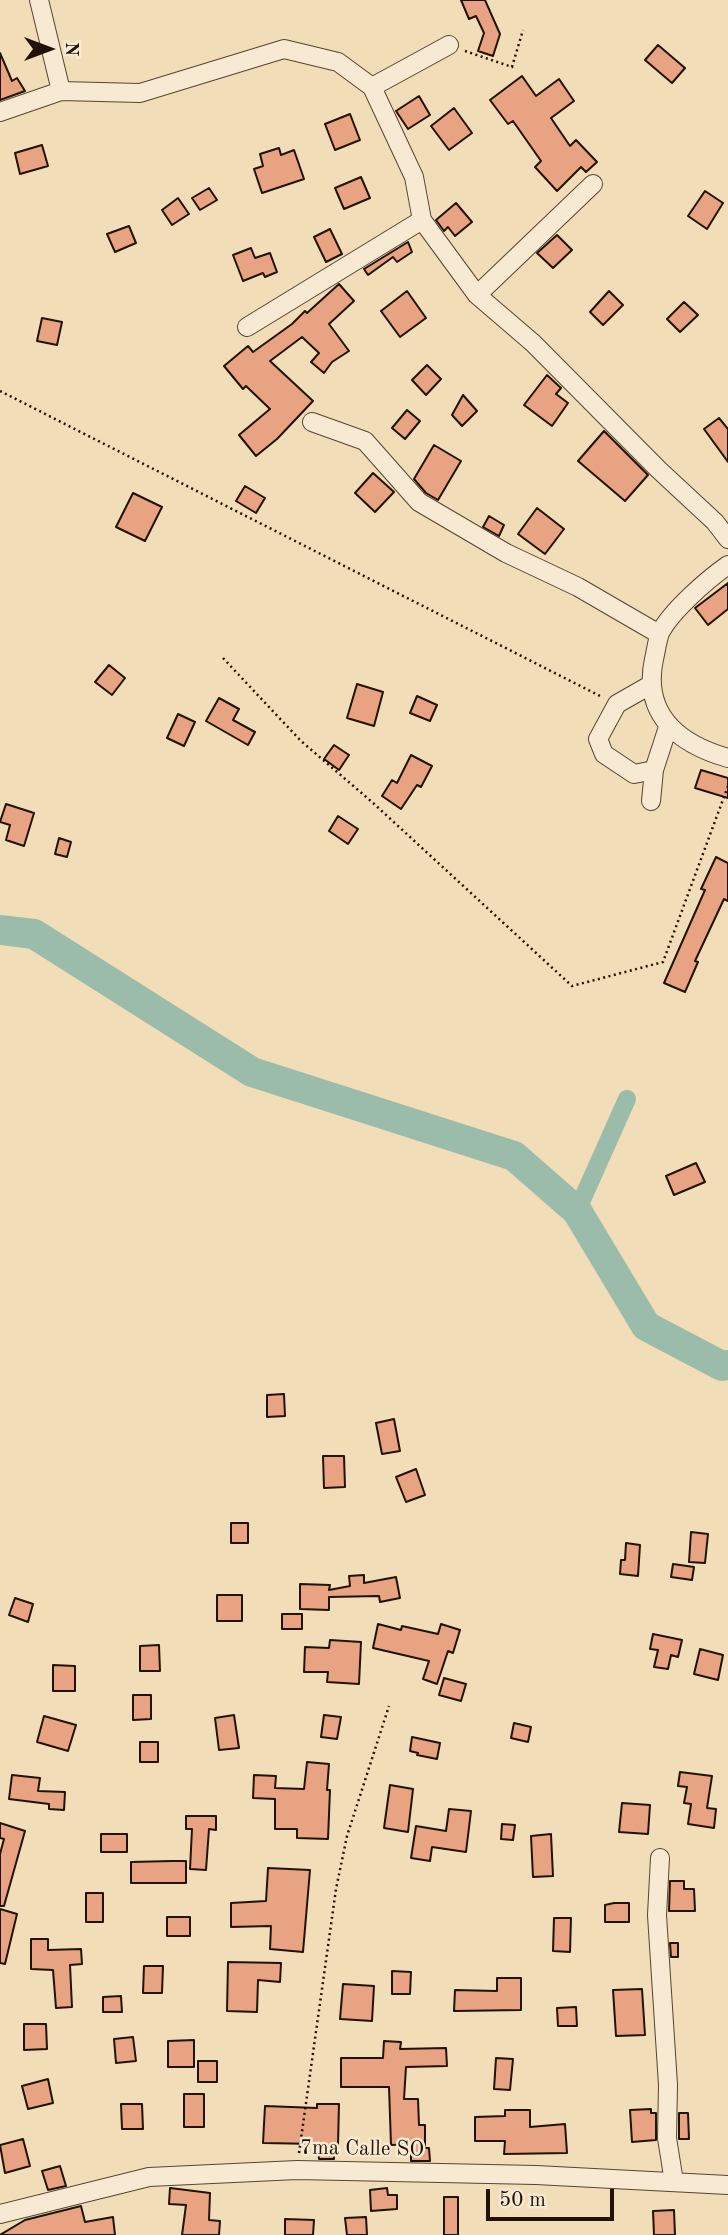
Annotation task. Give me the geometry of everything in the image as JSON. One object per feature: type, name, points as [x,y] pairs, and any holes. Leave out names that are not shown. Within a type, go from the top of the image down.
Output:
[{"type":"street","points":[[39,0],[61,91]]},
{"type":"street","points":[[372,87],[449,45]]},
{"type":"street","points":[[0,113],[61,91],[140,93],[284,49],[338,62],[372,87],[414,177],[422,220],[477,295],[533,343],[659,470],[715,522],[728,539]]},
{"type":"street","points":[[477,295],[593,184]]},
{"type":"street","points":[[247,327],[422,220]]},
{"type":"street","points":[[312,422],[365,441],[419,502],[506,553],[578,587],[659,635]]},
{"type":"street","points":[[728,565],[713,575],[669,619],[659,635],[650,676],[656,705],[668,727],[708,752],[728,758]]},
{"type":"street","points":[[652,684],[617,704],[598,740],[604,754],[634,774],[654,770]]},
{"type":"street","points":[[651,801],[654,770],[668,727]]},
{"type":"street","points":[[660,1858],[657,1915],[668,2085],[667,2138],[674,2182]]},
{"type":"street","name":"7ma Calle SO","points":[[0,2214],[149,2177],[297,2170],[536,2175],[728,2185]]},
{"type":"path","points":[[449,45],[512,67],[523,30]]},
{"type":"path","points":[[0,391],[617,704]]},
{"type":"path","points":[[223,658],[301,741],[372,802],[572,986],[663,962],[728,786]]},
{"type":"path","points":[[297,2170],[336,1889],[347,1836],[389,1706]]},
{"type":"building","points":[[461,0],[485,0],[500,34],[493,56],[478,51],[484,33],[476,16],[469,19]]},
{"type":"building","points":[[658,45],[685,68],[672,83],[645,60]]},
{"type":"building","points":[[0,53],[12,81],[17,78],[25,91],[0,100]]},
{"type":"building","points":[[522,76],[536,96],[559,79],[574,101],[551,118],[570,146],[576,140],[597,162],[586,172],[581,167],[557,191],[535,167],[541,161],[513,121],[508,124],[490,100]]},
{"type":"building","points":[[419,96],[430,115],[408,129],[396,111]]},
{"type":"building","points":[[454,108],[472,133],[449,150],[431,126]]},
{"type":"building","points":[[350,114],[360,140],[335,150],[325,124]]},
{"type":"building","points":[[42,145],[48,166],[20,174],[15,153]]},
{"type":"building","points":[[279,148],[281,155],[294,150],[304,179],[262,193],[254,169],[263,166],[260,154]]},
{"type":"building","points":[[361,177],[370,198],[344,209],[335,188]]},
{"type":"building","points":[[209,188],[217,200],[200,210],[192,198]]},
{"type":"building","points":[[705,191],[723,203],[707,229],[688,216]]},
{"type":"building","points":[[178,198],[189,214],[172,225],[162,210]]},
{"type":"building","points":[[456,203],[472,222],[455,236],[448,227],[444,231],[436,220]]},
{"type":"building","points":[[129,226],[136,243],[115,252],[107,234]]},
{"type":"building","points":[[330,229],[342,254],[326,262],[314,237]]},
{"type":"building","points":[[557,235],[572,250],[553,268],[537,253]]},
{"type":"building","points":[[408,242],[412,252],[397,262],[393,257],[368,275],[364,269]]},
{"type":"building","points":[[251,248],[255,258],[270,253],[277,272],[265,277],[263,273],[243,281],[233,255]]},
{"type":"building","points":[[339,284],[354,301],[329,324],[349,351],[332,362],[324,373],[311,362],[319,353],[302,337],[270,361],[313,401],[277,439],[256,456],[239,435],[270,409],[246,386],[243,389],[224,366],[248,346],[253,352],[292,324],[305,311],[307,313]]},
{"type":"building","points":[[407,291],[426,318],[400,337],[381,311]]},
{"type":"building","points":[[609,291],[623,305],[603,325],[590,312]]},
{"type":"building","points":[[684,302],[698,315],[680,332],[667,319]]},
{"type":"building","points":[[42,318],[62,322],[57,345],[37,341]]},
{"type":"building","points":[[427,365],[441,379],[426,395],[412,380]]},
{"type":"building","points":[[547,375],[561,388],[556,394],[568,403],[552,426],[524,405]]},
{"type":"building","points":[[463,395],[477,411],[462,426],[452,415]]},
{"type":"building","points":[[407,410],[420,421],[405,439],[392,428]]},
{"type":"building","points":[[719,418],[728,429],[728,462],[704,429]]},
{"type":"building","points":[[604,431],[648,475],[625,501],[578,461]]},
{"type":"building","points":[[434,445],[461,461],[438,500],[426,493],[414,479]]},
{"type":"building","points":[[373,473],[394,492],[375,512],[355,493]]},
{"type":"building","points":[[245,486],[265,498],[256,513],[236,501]]},
{"type":"building","points":[[133,493],[162,507],[145,541],[116,527]]},
{"type":"building","points":[[537,508],[564,529],[545,554],[518,534]]},
{"type":"building","points":[[489,516],[504,525],[499,536],[483,527]]},
{"type":"building","points":[[728,583],[728,609],[708,625],[695,608]]},
{"type":"building","points":[[109,665],[125,678],[112,695],[95,682]]},
{"type":"building","points":[[357,684],[383,692],[374,726],[347,718]]},
{"type":"building","points":[[417,696],[437,705],[430,721],[410,713]]},
{"type":"building","points":[[219,698],[239,709],[233,720],[255,732],[248,745],[206,721]]},
{"type":"building","points":[[178,714],[195,722],[184,746],[167,738]]},
{"type":"building","points":[[334,745],[349,755],[339,770],[324,759]]},
{"type":"building","points":[[411,755],[432,766],[421,787],[417,785],[401,809],[382,796],[392,780],[397,783]]},
{"type":"building","points":[[701,770],[728,778],[728,798],[695,788]]},
{"type":"building","points":[[6,804],[34,813],[24,846],[6,840],[10,825],[0,822]]},
{"type":"building","points":[[338,816],[358,829],[348,844],[329,831]]},
{"type":"building","points":[[59,838],[71,842],[67,857],[55,854]]},
{"type":"building","points":[[716,857],[728,863],[728,901],[724,899],[695,961],[698,962],[685,992],[664,983],[705,890],[701,889]]},
{"type":"building","points":[[696,1163],[705,1182],[674,1195],[666,1176]]},
{"type":"building","points":[[284,1394],[285,1416],[267,1417],[267,1395]]},
{"type":"building","points":[[394,1419],[400,1451],[382,1454],[376,1423]]},
{"type":"building","points":[[323,1456],[344,1456],[345,1487],[324,1488]]},
{"type":"building","points":[[416,1469],[425,1495],[406,1502],[396,1477]]},
{"type":"building","points":[[231,1523],[248,1523],[248,1543],[231,1543]]},
{"type":"building","points":[[691,1532],[708,1534],[705,1563],[689,1562]]},
{"type":"building","points":[[626,1543],[640,1545],[638,1576],[620,1574],[621,1560],[625,1560]]},
{"type":"building","points":[[673,1564],[694,1567],[692,1580],[671,1577]]},
{"type":"building","points":[[364,1575],[364,1583],[396,1577],[400,1598],[380,1602],[379,1596],[329,1597],[329,1610],[300,1609],[300,1584],[330,1585],[329,1590],[350,1586],[349,1576]]},
{"type":"building","points":[[217,1595],[242,1595],[242,1621],[217,1621]]},
{"type":"building","points":[[15,1598],[33,1604],[28,1622],[9,1615]]},
{"type":"building","points":[[282,1614],[302,1614],[302,1629],[282,1629]]},
{"type":"building","points":[[378,1624],[401,1630],[402,1626],[438,1634],[441,1624],[460,1630],[453,1653],[448,1651],[437,1684],[423,1679],[429,1661],[373,1648]]},
{"type":"building","points":[[653,1634],[682,1640],[678,1657],[671,1655],[668,1669],[654,1667],[658,1650],[650,1649]]},
{"type":"building","points":[[330,1640],[361,1642],[359,1684],[327,1682],[328,1672],[304,1672],[305,1647],[329,1648]]},
{"type":"building","points":[[159,1645],[160,1671],[140,1671],[140,1646]]},
{"type":"building","points":[[700,1649],[723,1655],[718,1680],[694,1674]]},
{"type":"building","points":[[53,1665],[75,1666],[75,1691],[53,1691]]},
{"type":"building","points":[[444,1678],[466,1684],[461,1701],[439,1695]]},
{"type":"building","points":[[133,1695],[151,1695],[151,1719],[133,1720]]},
{"type":"building","points":[[234,1715],[239,1748],[219,1750],[215,1718]]},
{"type":"building","points":[[324,1715],[341,1717],[337,1739],[321,1737]]},
{"type":"building","points":[[44,1716],[76,1725],[68,1751],[37,1742]]},
{"type":"building","points":[[514,1723],[531,1727],[528,1742],[511,1738]]},
{"type":"building","points":[[412,1737],[440,1743],[437,1759],[410,1751]]},
{"type":"building","points":[[140,1742],[158,1742],[158,1762],[140,1762]]},
{"type":"building","points":[[307,1762],[329,1764],[328,1839],[297,1838],[297,1829],[275,1829],[275,1799],[253,1798],[254,1775],[276,1776],[275,1788],[304,1789]]},
{"type":"building","points":[[680,1772],[712,1776],[707,1808],[716,1809],[714,1828],[688,1824],[691,1804],[684,1803],[687,1787],[678,1786]]},
{"type":"building","points":[[12,1775],[40,1778],[38,1791],[65,1792],[64,1810],[49,1809],[49,1804],[9,1799]]},
{"type":"building","points":[[390,1785],[413,1789],[408,1832],[384,1828]]},
{"type":"building","points":[[622,1803],[650,1805],[648,1834],[619,1832]]},
{"type":"building","points":[[449,1809],[471,1811],[466,1852],[432,1847],[430,1861],[411,1858],[416,1826],[446,1831]]},
{"type":"building","points":[[186,1816],[216,1816],[216,1830],[209,1829],[206,1870],[190,1869],[192,1829],[186,1829]]},
{"type":"building","points":[[0,1823],[25,1831],[4,1906],[0,1906],[0,1854],[4,1839],[0,1838]]},
{"type":"building","points":[[502,1824],[515,1825],[513,1840],[501,1839]]},
{"type":"building","points":[[101,1834],[127,1834],[127,1852],[101,1852]]},
{"type":"building","points":[[551,1834],[553,1876],[533,1877],[531,1836]]},
{"type":"building","points":[[186,1861],[186,1883],[131,1883],[131,1862]]},
{"type":"building","points":[[268,1868],[310,1870],[303,1952],[270,1949],[271,1926],[231,1927],[231,1903],[266,1901]]},
{"type":"building","points":[[670,1881],[684,1881],[684,1889],[694,1889],[695,1911],[669,1911]]},
{"type":"building","points":[[86,1893],[103,1893],[103,1922],[86,1922]]},
{"type":"building","points":[[629,1903],[629,1922],[605,1922],[605,1905]]},
{"type":"building","points":[[0,1909],[17,1914],[5,1964],[0,1963]]},
{"type":"building","points":[[167,1917],[190,1917],[190,1936],[167,1936]]},
{"type":"building","points":[[554,1918],[571,1918],[570,1952],[553,1951]]},
{"type":"building","points":[[31,1939],[48,1939],[48,1950],[81,1949],[82,1964],[70,1965],[72,2007],[56,2008],[53,1970],[31,1969]]},
{"type":"building","points":[[670,1943],[678,1943],[678,1957],[671,1957]]},
{"type":"building","points":[[228,1962],[281,1963],[280,1982],[258,1980],[257,2012],[227,2011]]},
{"type":"building","points":[[144,1966],[163,1966],[162,1993],[143,1993]]},
{"type":"building","points":[[392,1971],[411,1972],[410,1994],[392,1994]]},
{"type":"building","points":[[497,1978],[521,1978],[521,2010],[454,2011],[455,1990],[497,1991]]},
{"type":"building","points":[[343,1984],[374,1986],[372,2021],[340,2019]]},
{"type":"building","points":[[642,1989],[645,2035],[616,2036],[613,1990]]},
{"type":"building","points":[[121,1996],[122,2012],[103,2012],[103,1997]]},
{"type":"building","points":[[576,2007],[577,2026],[558,2026],[557,2008]]},
{"type":"building","points":[[24,2024],[46,2024],[47,2049],[24,2050]]},
{"type":"building","points":[[133,2037],[136,2061],[116,2063],[114,2039]]},
{"type":"building","points":[[194,2040],[194,2067],[168,2067],[168,2041]]},
{"type":"building","points":[[384,2041],[401,2042],[400,2049],[446,2048],[447,2066],[406,2067],[404,2099],[418,2099],[419,2125],[425,2125],[425,2148],[429,2148],[430,2161],[411,2161],[411,2144],[391,2145],[389,2087],[341,2087],[341,2058],[383,2058]]},
{"type":"building","points":[[496,2058],[513,2059],[510,2090],[494,2089]]},
{"type":"building","points":[[198,2061],[217,2061],[217,2082],[198,2082]]},
{"type":"building","points":[[48,2079],[53,2103],[28,2109],[22,2086]]},
{"type":"building","points":[[184,2094],[204,2094],[204,2127],[184,2127]]},
{"type":"building","points":[[121,2104],[142,2104],[143,2129],[122,2129]]},
{"type":"building","points":[[317,2104],[339,2104],[338,2145],[333,2144],[334,2159],[319,2159],[318,2144],[263,2143],[265,2106],[317,2108]]},
{"type":"building","points":[[651,2109],[651,2113],[656,2113],[656,2140],[632,2142],[630,2110]]},
{"type":"building","points":[[505,2110],[530,2110],[530,2127],[565,2124],[567,2153],[504,2154],[505,2141],[475,2141],[475,2117],[505,2116]]},
{"type":"building","points":[[679,2113],[688,2113],[689,2139],[679,2139]]},
{"type":"building","points":[[23,2139],[30,2166],[5,2173],[0,2145]]},
{"type":"building","points":[[60,2166],[66,2186],[48,2190],[42,2171]]},
{"type":"building","points":[[170,2188],[210,2193],[209,2220],[220,2221],[219,2235],[182,2235],[186,2205],[169,2204]]},
{"type":"building","points":[[387,2188],[388,2195],[397,2195],[397,2209],[371,2211],[370,2190]]},
{"type":"building","points":[[444,2197],[458,2197],[458,2235],[444,2235]]},
{"type":"building","points":[[81,2206],[85,2222],[113,2217],[115,2235],[0,2235],[25,2220]]},
{"type":"building","points":[[674,2210],[675,2235],[654,2235],[653,2211]]},
{"type":"building","points":[[366,2217],[367,2235],[347,2235],[345,2218]]},
{"type":"building","points":[[285,2219],[314,2220],[313,2235],[285,2235]]},
{"type":"waterway","points":[[0,930],[34,934],[252,1072],[514,1156],[577,1211],[646,1326],[722,1366],[728,1365]]},
{"type":"waterway","points":[[577,1211],[627,1099]]}]
